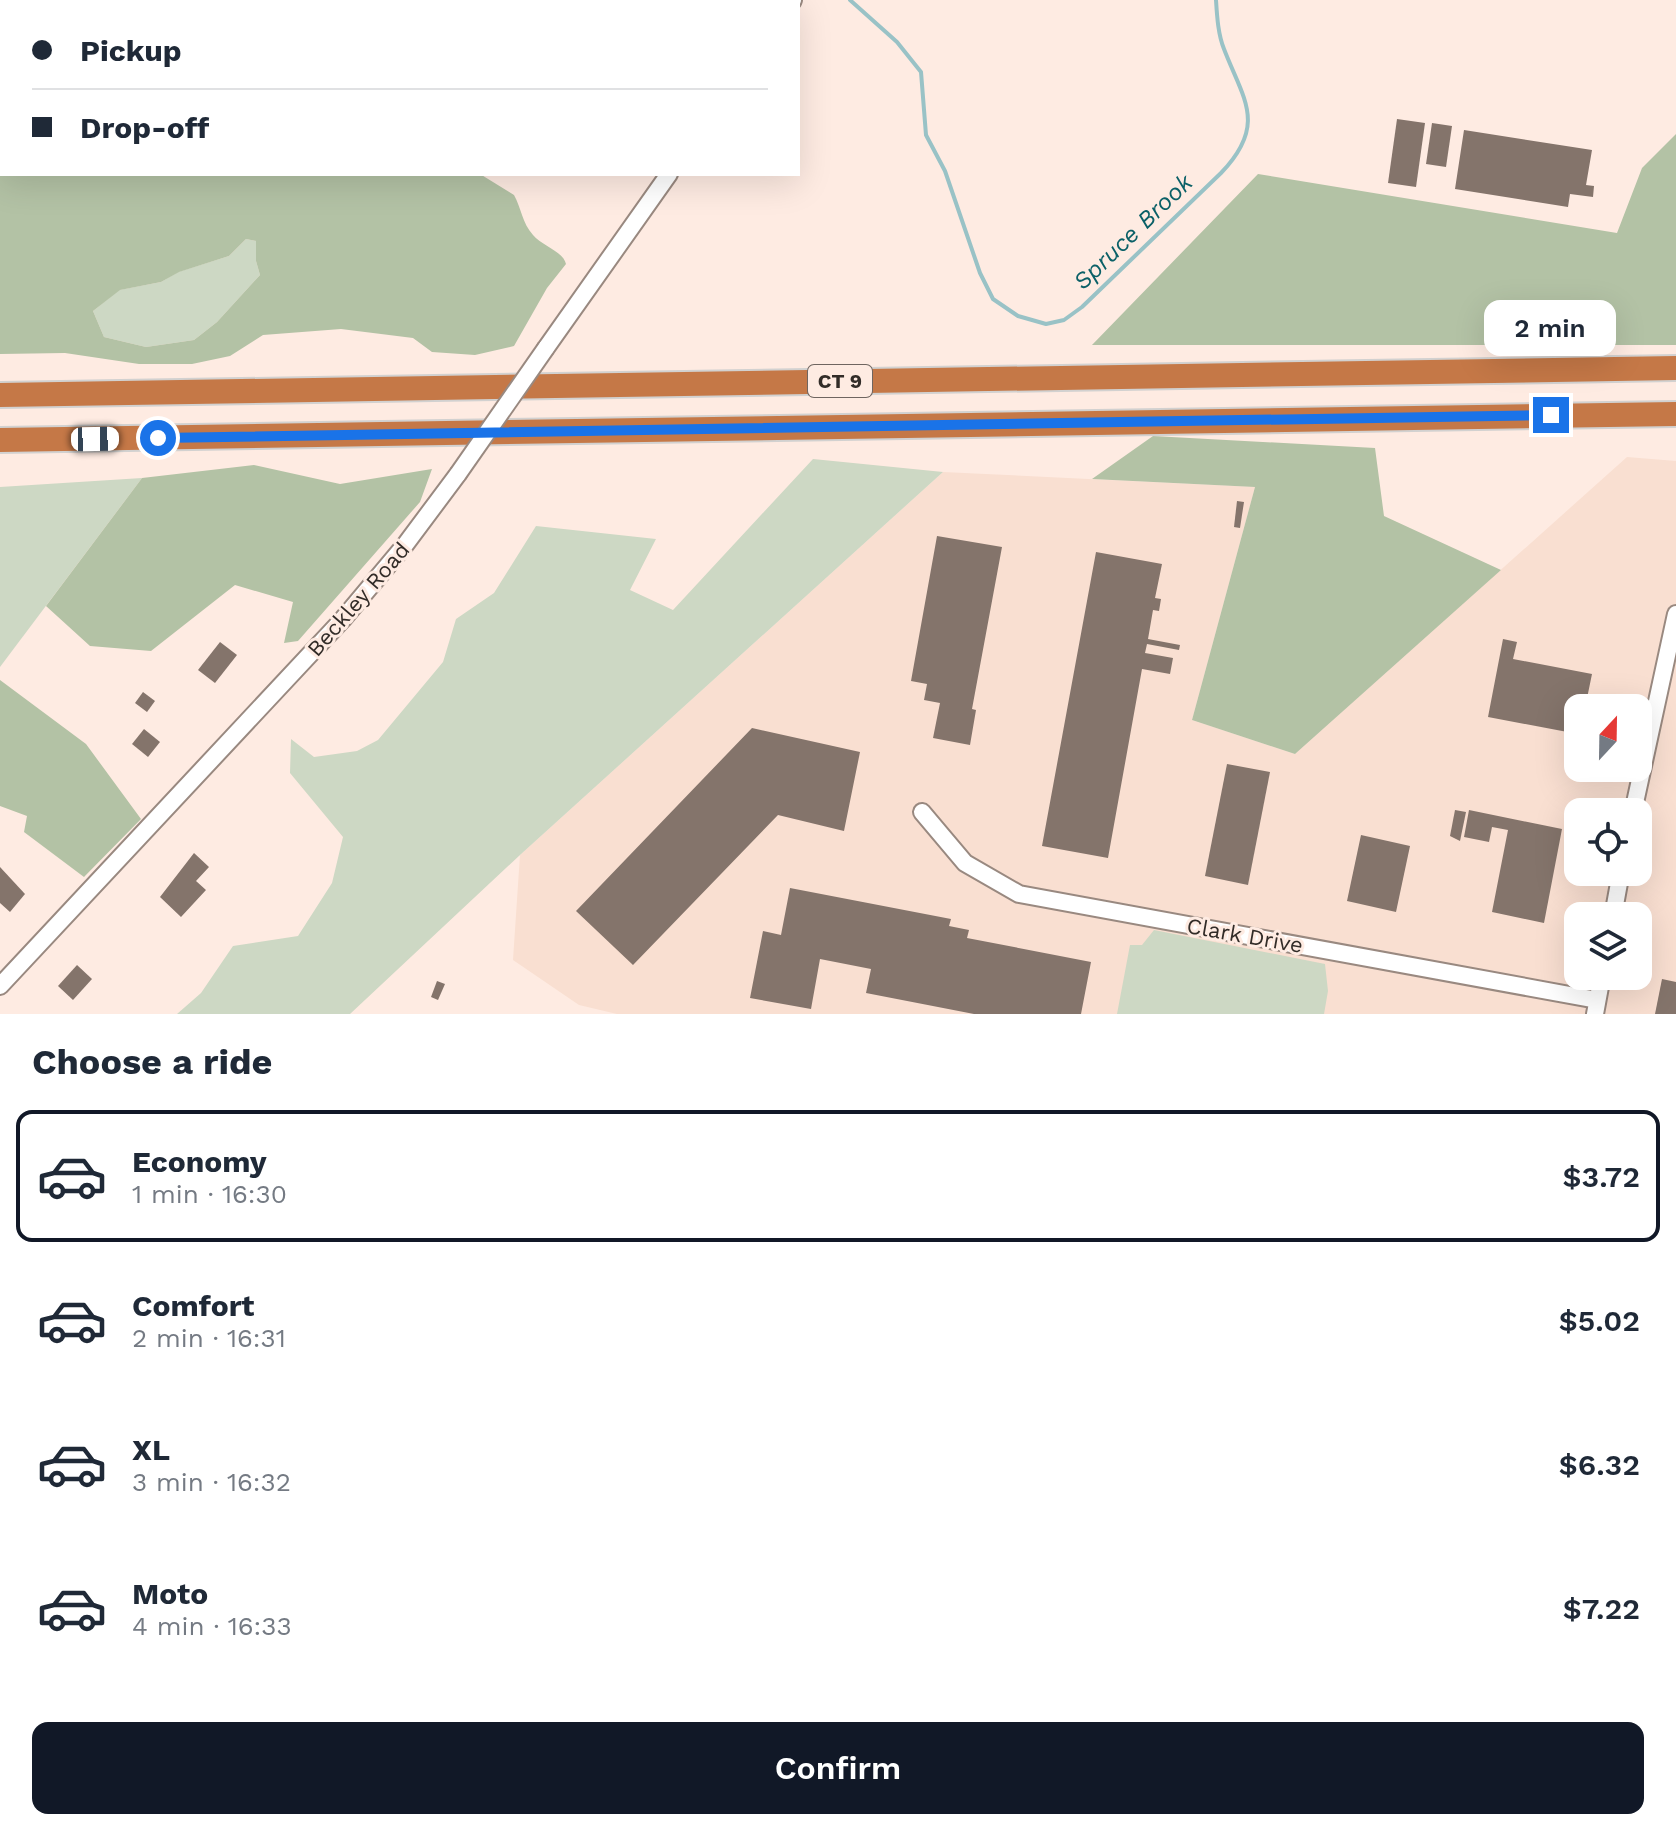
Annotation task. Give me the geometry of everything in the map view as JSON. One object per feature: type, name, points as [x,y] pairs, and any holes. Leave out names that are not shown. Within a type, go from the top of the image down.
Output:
[{"type":"highway","name":"CT 9","points":[[0,395],[1676,368]]},
{"type":"highway","name":"CT 9","points":[[0,440],[1676,414]]},
{"type":"street","name":"Beckley Road","points":[[0,986],[343,619],[420,527],[668,176]]},
{"type":"street","points":[[1636,798],[1676,614]]},
{"type":"street","name":"Clark Drive","points":[[922,812],[965,863],[1019,894],[1596,1007]]},
{"type":"shaded area","points":[[1627,457],[1676,461],[1676,1014],[617,1014],[579,1005],[513,960],[520,855],[943,472],[1255,487],[1192,720],[1295,754]]},
{"type":"green space","points":[[1676,134],[1676,345],[1092,345],[1258,174],[1617,233],[1642,168]]},
{"type":"green space","points":[[0,176],[483,176],[514,195],[529,230],[561,256],[566,264],[547,288],[514,346],[475,355],[432,352],[413,338],[341,329],[263,335],[230,356],[192,364],[139,364],[65,353],[0,354]],"holes":[[[246,239],[256,241],[260,275],[217,322],[194,340],[146,347],[104,337],[93,311],[120,290],[161,282],[179,272],[229,256]]]},
{"type":"green space","points":[[246,239],[256,241],[260,275],[217,322],[194,340],[146,347],[104,337],[93,311],[119,290],[161,282],[178,272],[229,256]]},
{"type":"green space","points":[[1153,436],[1375,448],[1384,516],[1501,570],[1295,754],[1192,720],[1255,487],[1092,479]]},
{"type":"green space","points":[[813,459],[943,472],[520,855],[350,1014],[177,1014],[201,993],[233,946],[298,936],[332,883],[343,837],[290,773],[291,739],[314,757],[357,751],[378,740],[443,662],[456,619],[494,593],[536,526],[656,539],[630,590],[673,610]]},
{"type":"green space","points":[[254,465],[340,484],[432,469],[420,502],[298,641],[284,643],[293,602],[235,585],[151,651],[90,646],[46,606],[142,478]]},
{"type":"green space","points":[[142,478],[0,667],[0,487]]},
{"type":"green space","points":[[0,680],[86,744],[141,819],[84,877],[24,832],[27,816],[0,806]]},
{"type":"green space","points":[[1154,930],[1325,964],[1328,991],[1324,1014],[1117,1014],[1130,945],[1142,945]]},
{"type":"building","points":[[1397,119],[1425,123],[1416,187],[1388,183]]},
{"type":"building","points":[[1432,123],[1452,126],[1446,167],[1426,164]]},
{"type":"building","points":[[1464,130],[1592,150],[1586,185],[1594,186],[1593,197],[1570,194],[1568,207],[1455,189]]},
{"type":"building","points":[[1237,501],[1244,502],[1240,528],[1234,527]]},
{"type":"building","points":[[937,536],[1002,547],[972,709],[976,710],[970,745],[933,738],[940,703],[924,700],[927,684],[911,681]]},
{"type":"building","points":[[1096,552],[1162,564],[1155,598],[1161,599],[1159,611],[1153,610],[1148,639],[1180,645],[1179,650],[1147,644],[1145,653],[1173,658],[1170,674],[1142,669],[1108,858],[1042,846]]},
{"type":"building","points":[[1503,639],[1517,642],[1513,659],[1592,674],[1588,694],[1564,694],[1564,731],[1488,717]]},
{"type":"building","points":[[220,642],[237,655],[215,683],[198,670]]},
{"type":"building","points":[[143,692],[155,701],[147,712],[135,703]]},
{"type":"building","points":[[752,728],[860,752],[844,831],[778,815],[633,965],[576,911]]},
{"type":"building","points":[[144,729],[160,742],[148,757],[132,744]]},
{"type":"building","points":[[1227,764],[1270,772],[1248,885],[1205,876]]},
{"type":"building","points":[[1455,810],[1466,812],[1460,841],[1450,836]]},
{"type":"building","points":[[1469,810],[1562,829],[1544,923],[1492,912],[1508,830],[1492,827],[1489,842],[1464,837]]},
{"type":"building","points":[[1361,835],[1410,846],[1396,912],[1347,901]]},
{"type":"building","points":[[194,853],[209,867],[196,881],[206,890],[181,917],[160,897]]},
{"type":"building","points":[[0,867],[25,894],[10,912],[0,903]]},
{"type":"building","points":[[790,888],[951,919],[949,926],[969,930],[967,938],[1091,962],[1081,1014],[974,1014],[866,993],[871,969],[820,959],[811,1009],[750,998],[763,931],[781,935]]},
{"type":"building","points":[[77,965],[92,979],[73,1000],[58,986]]},
{"type":"building","points":[[1662,979],[1676,982],[1676,1014],[1655,1014]]},
{"type":"building","points":[[437,981],[445,984],[438,1000],[431,997]]},
{"type":"waterway","name":"Spruce Brook","points":[[850,0],[897,42],[921,72],[926,135],[945,171],[980,273],[993,299],[1018,316],[1046,324],[1064,320],[1082,307],[1221,173],[1244,140],[1248,125],[1247,111],[1222,43],[1216,0]]},
{"type":"route","points":[[158,438],[1551,415]]}]
